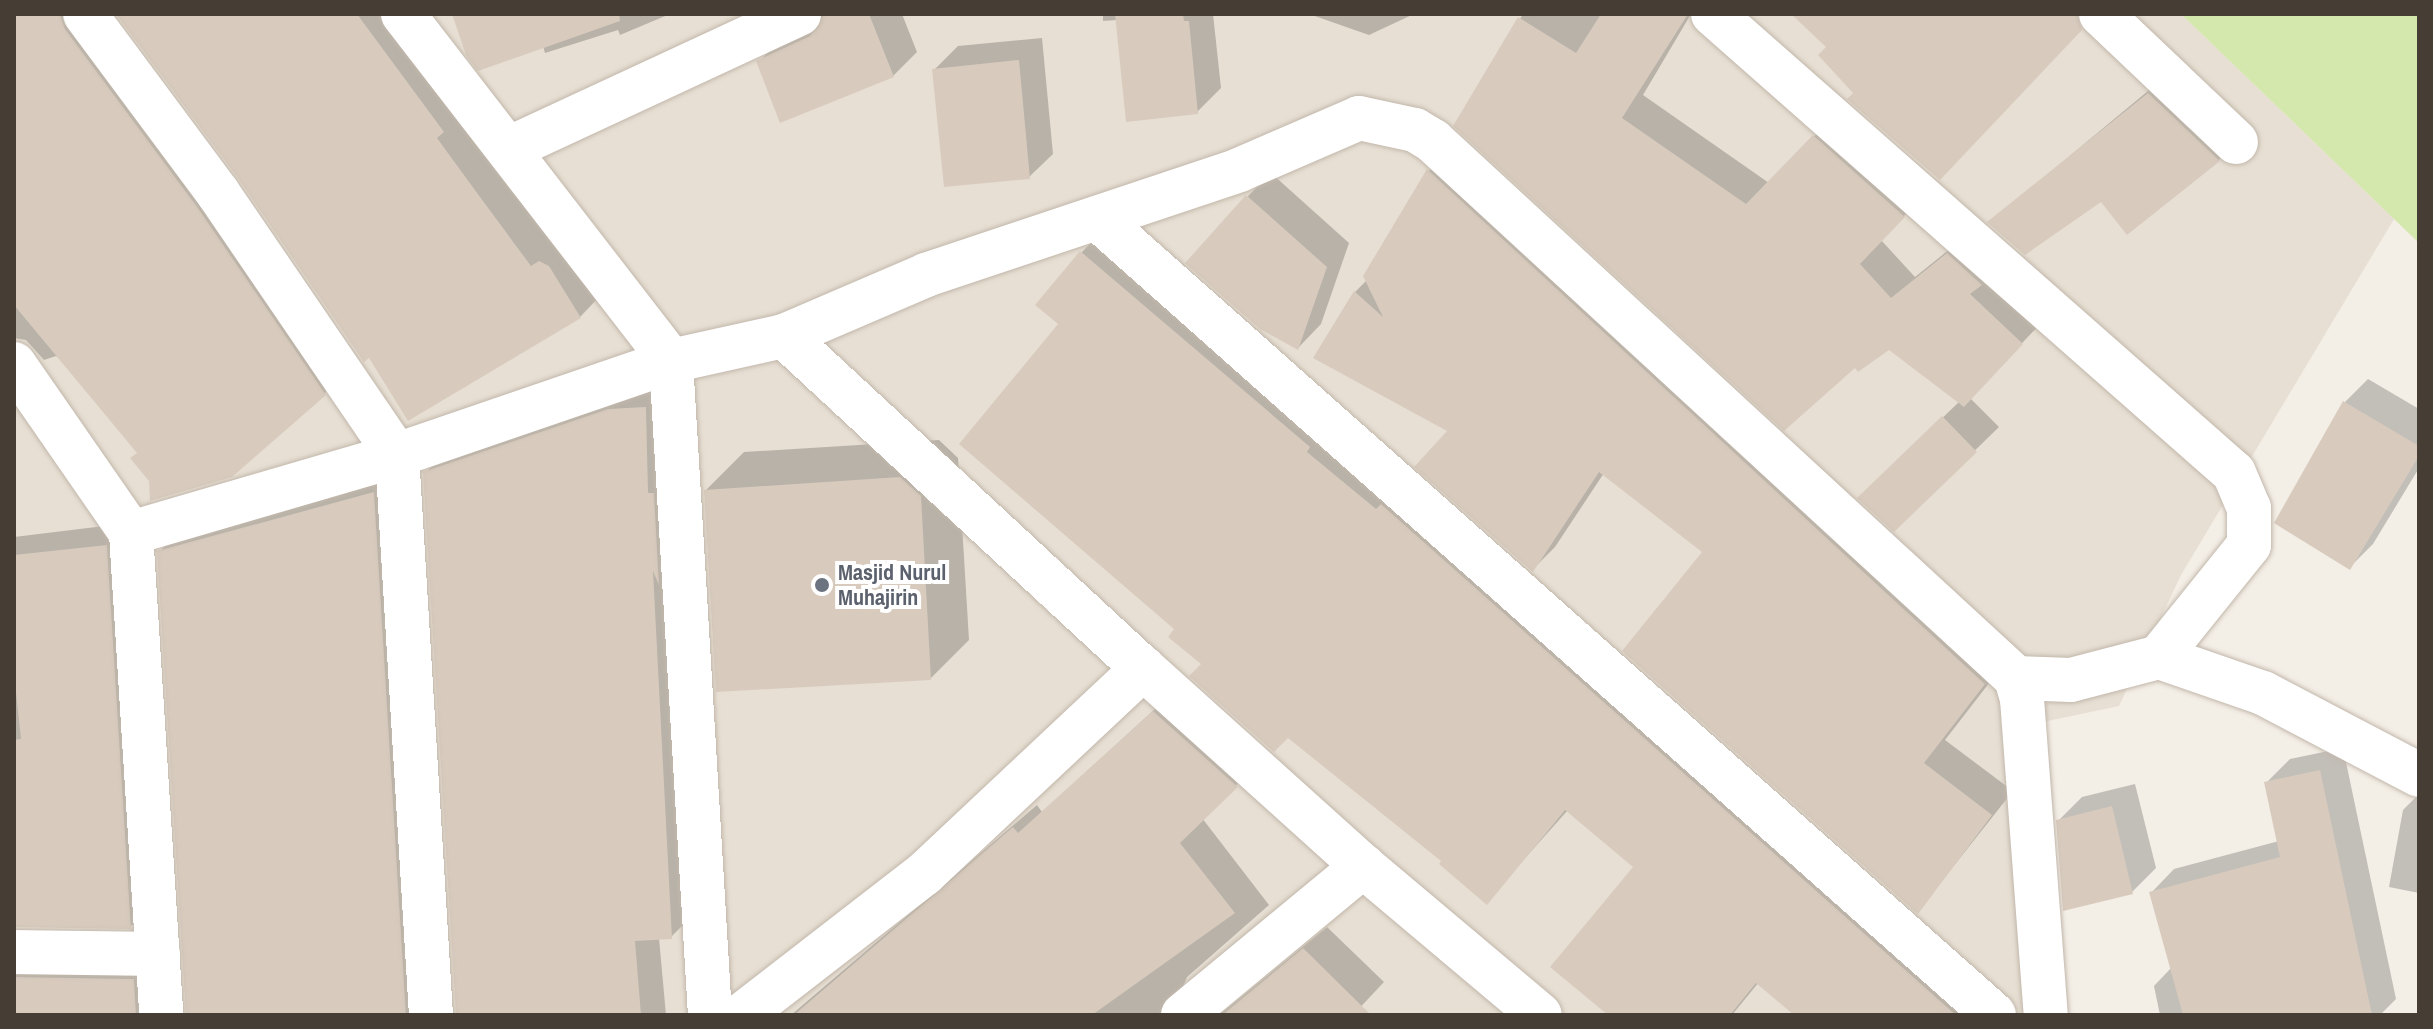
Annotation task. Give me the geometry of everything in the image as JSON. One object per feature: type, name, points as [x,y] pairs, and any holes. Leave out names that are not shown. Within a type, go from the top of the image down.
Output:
[{"type":"street","points":[[85,14],[218,193],[397,455],[431,1015]]},
{"type":"street","points":[[403,14],[671,361],[710,1015]]},
{"type":"street","points":[[508,149],[799,14]]},
{"type":"street","points":[[1713,14],[2234,473],[2249,508],[2249,545],[2159,657]]},
{"type":"street","points":[[2101,14],[2236,142]]},
{"type":"street","points":[[131,533],[397,455],[671,361],[784,336],[926,275],[1099,220],[1239,170],[1359,118],[1415,130],[1433,141],[2016,678],[2022,699],[2046,1015]]},
{"type":"street","points":[[1099,220],[1994,1015]]},
{"type":"street","points":[[784,336],[1143,668],[1363,866],[1539,1015]]},
{"type":"street","points":[[14,364],[131,533],[161,1015]]},
{"type":"street","points":[[2016,678],[2071,680],[2159,657],[2263,693],[2419,775]]},
{"type":"street","points":[[742,1015],[924,874],[1143,668]]},
{"type":"street","points":[[1183,1015],[1363,866]]},
{"type":"street","points":[[14,952],[158,954]]},
{"type":"shaded area","points":[[14,14],[2181,14],[2394,219],[2181,575],[2119,706],[2028,725],[2052,1015],[14,1015]]},
{"type":"green space","points":[[2181,14],[2419,14],[2419,243],[2394,219]]},
{"type":"building","points":[[14,14],[60,14],[65,29],[198,208],[326,395],[232,477],[150,501],[149,481],[130,458],[137,453],[14,305]]},
{"type":"building","points":[[116,14],[357,14],[444,132],[437,138],[480,197],[531,266],[539,261],[549,266],[581,318],[408,421],[369,358],[364,362],[238,178]]},
{"type":"building","points":[[452,14],[619,14],[620,21],[478,71],[466,55]]},
{"type":"building","points":[[824,14],[869,14],[894,77],[780,123],[756,61],[810,36]]},
{"type":"building","points":[[1115,14],[1183,14],[1184,21],[1189,21],[1198,114],[1126,122]]},
{"type":"building","points":[[1601,14],[1688,14],[1622,118],[1746,204],[1813,135],[1905,217],[1860,264],[1891,298],[1947,253],[1982,285],[1970,294],[2023,344],[1964,407],[1889,350],[1858,372],[1855,368],[1784,431],[1453,126],[1518,17],[1576,53]]},
{"type":"building","points":[[1791,14],[2077,14],[2082,30],[1940,180],[1847,99],[1853,93],[1818,55],[1826,47]]},
{"type":"building","points":[[1019,60],[1030,179],[944,187],[932,69]]},
{"type":"building","points":[[2148,93],[2220,161],[2127,235],[2101,202],[2025,255],[1987,222]]},
{"type":"building","points":[[1427,169],[1985,684],[1924,763],[1992,815],[1918,914],[1622,651],[1702,552],[1599,472],[1533,572],[1414,467],[1447,431],[1313,358],[1354,291],[1383,317],[1363,276]]},
{"type":"building","points":[[1246,195],[1327,267],[1298,350],[1260,329],[1185,263]]},
{"type":"building","points":[[1080,251],[1310,447],[1307,452],[1376,509],[1381,504],[1956,1015],[1794,1015],[1756,983],[1730,1015],[1608,1015],[1550,967],[1633,867],[1565,810],[1487,905],[1439,864],[1441,861],[1288,738],[1274,752],[1189,676],[1201,664],[1168,637],[1174,629],[959,444],[1058,324],[1035,305]]},
{"type":"building","points":[[2343,401],[2419,446],[2419,456],[2350,570],[2274,523]]},
{"type":"building","points":[[646,407],[648,493],[654,493],[659,585],[653,571],[672,939],[635,941],[641,1015],[456,1015],[423,472],[608,409]]},
{"type":"building","points":[[1942,416],[1977,452],[1894,532],[1857,498]]},
{"type":"building","name":"Masjid Nurul Muhajirin","points":[[900,477],[921,496],[931,680],[716,692],[704,490]]},
{"type":"building","points":[[374,492],[406,1015],[186,1015],[157,551]]},
{"type":"building","points":[[107,545],[131,929],[15,927],[14,740],[21,739],[14,674],[14,555]]},
{"type":"building","points":[[1153,711],[1238,787],[1180,843],[1235,913],[1092,1015],[794,1015],[1013,827],[1018,833]]},
{"type":"building","points":[[2320,770],[2372,1015],[2183,1015],[2149,892],[2280,857],[2264,782]]},
{"type":"building","points":[[2112,806],[2133,894],[2063,911],[2056,820]]},
{"type":"building","points":[[1303,948],[1371,1015],[1222,1015]]},
{"type":"building","points":[[15,977],[134,979],[136,1015],[15,1015]]},
{"type":"place","name":"Masjid Nurul Muhajirin","points":[[822,585]]}]
